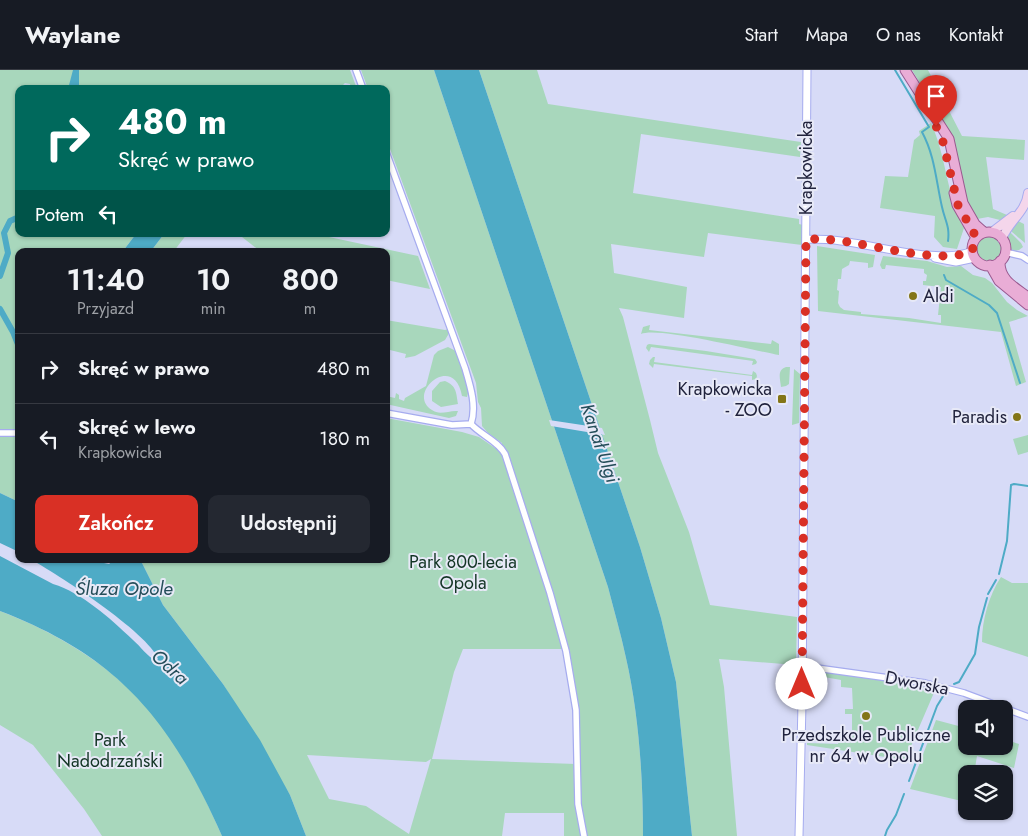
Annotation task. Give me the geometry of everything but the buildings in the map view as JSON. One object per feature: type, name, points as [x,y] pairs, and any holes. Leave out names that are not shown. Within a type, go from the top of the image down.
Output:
[{"type":"main road","points":[[906,70],[948,139],[963,203],[967,212],[979,228],[997,234],[1002,239],[1005,252],[1000,261],[1001,272],[1004,278],[1028,297]]},
{"type":"main road","points":[[930,112],[943,142],[958,205],[976,238],[974,254],[981,263],[990,265],[1000,261]]},
{"type":"main road","points":[[1002,239],[1027,201],[1028,193]]},
{"type":"main road","points":[[976,238],[1021,211]]},
{"type":"main road","points":[[990,265],[999,281],[1028,305]]},
{"type":"street","points":[[356,70],[362,85]]},
{"type":"street","name":"Krapkowicka","points":[[799,836],[807,70]]},
{"type":"street","points":[[390,163],[456,340],[471,387],[473,418],[470,424]]},
{"type":"street","points":[[806,239],[842,241],[920,254],[953,256],[974,254]]},
{"type":"street","points":[[1005,252],[1022,256],[1028,260]]},
{"type":"street","points":[[390,414],[452,425],[470,424],[478,432],[498,444],[505,454],[560,626],[573,686],[576,710],[578,804],[584,836]]},
{"type":"street","points":[[0,432],[15,434]]},
{"type":"street","name":"Dworska","points":[[802,666],[925,683],[964,693],[1028,717]]},
{"type":"green space","points":[[0,70],[350,70],[356,85],[345,83],[343,85],[15,85],[15,237],[134,237],[125,248],[15,248],[15,500],[0,493]]},
{"type":"green space","name":"Park 800-lecia Opola","points":[[361,70],[434,70],[608,587],[624,649],[634,702],[641,769],[643,836],[564,836],[564,813],[505,813],[502,836],[306,836],[290,795],[223,684],[163,605],[142,563],[390,563],[390,419],[462,432],[479,437],[495,448],[502,448],[502,443],[482,426],[476,383],[390,149],[390,85],[367,85]],"holes":[[[463,649],[565,649],[577,733],[576,764],[432,759],[454,672]],[[307,755],[426,762],[431,759],[409,834],[366,806],[329,799]]]},
{"type":"green space","points":[[479,70],[537,70],[548,104],[801,142],[800,157],[641,134],[633,193],[799,219],[799,224],[803,225],[802,245],[708,233],[704,257],[611,244],[614,273],[687,287],[684,318],[619,308],[623,317],[658,453],[689,532],[710,605],[797,617],[796,665],[719,659],[724,687],[737,836],[692,836],[676,682],[661,618],[640,547]]},
{"type":"green space","points":[[912,70],[928,70],[962,136],[1025,140],[1024,160],[986,157],[993,209],[1007,215],[1000,220],[988,217],[977,219],[968,203],[953,141]]},
{"type":"green space","points":[[931,123],[958,215],[964,228],[957,249],[943,247],[934,237],[935,216],[880,208],[885,176],[908,177],[914,140],[920,135],[919,131]]},
{"type":"green space","points":[[1018,221],[1024,224],[1025,243],[1012,232],[1011,228]]},
{"type":"green space","points":[[1009,231],[1021,243],[1023,247],[1019,250],[1014,251],[1008,245],[1007,237]]},
{"type":"green space","points":[[162,237],[185,237],[176,248],[153,248]]},
{"type":"green space","points":[[242,237],[329,237],[381,248],[256,248]]},
{"type":"green space","points":[[989,237],[997,241],[1001,249],[997,257],[989,261],[981,257],[977,249],[981,241]]},
{"type":"green space","points":[[817,246],[875,255],[873,267],[868,268],[868,263],[850,261],[849,265],[842,269],[841,279],[838,279],[837,290],[839,291],[838,303],[840,307],[844,310],[861,312],[861,314],[941,323],[941,315],[938,315],[941,287],[923,285],[927,275],[924,273],[924,269],[886,265],[885,269],[882,269],[880,265],[883,256],[927,261],[947,267],[961,266],[973,275],[985,278],[992,283],[1007,302],[1028,316],[1009,322],[1026,382],[1016,386],[1001,332],[818,311]]},
{"type":"green space","points":[[390,250],[418,256],[430,289],[390,281]]},
{"type":"green space","points":[[390,321],[445,330],[449,329],[445,340],[415,356],[405,358],[406,354],[390,350]]},
{"type":"green space","points":[[650,325],[649,330],[771,344],[772,340],[779,344],[779,355],[686,336],[651,332],[641,334],[643,327]]},
{"type":"green space","points":[[649,344],[755,359],[757,362],[752,365],[753,361],[651,347],[649,352],[646,348]]},
{"type":"green space","points":[[448,347],[456,351],[469,389],[467,397],[462,396],[457,383],[450,377],[442,376],[434,380],[428,387],[424,395],[425,403],[435,412],[458,411],[456,416],[449,418],[390,405],[390,397],[395,398],[396,393],[399,395],[399,399],[404,401],[405,398],[426,386],[434,355]]},
{"type":"green space","points":[[653,357],[655,357],[654,362],[752,375],[753,371],[757,376],[756,379],[752,380],[752,376],[654,364],[653,368],[649,364]]},
{"type":"green space","points":[[786,367],[790,367],[789,384],[781,387],[780,372]]},
{"type":"green space","points":[[794,369],[800,374],[799,423],[792,425]]},
{"type":"green space","points":[[445,381],[454,388],[458,404],[441,407],[432,401],[432,391],[440,382]]},
{"type":"green space","points":[[1028,435],[1028,452],[1018,455],[1013,439]]},
{"type":"green space","points":[[1001,577],[1012,583],[1028,583],[1028,657],[982,642],[987,608]]},
{"type":"green space","name":"Park Nadodrzański","points":[[0,611],[62,640],[100,665],[134,694],[150,711],[172,740],[199,787],[222,836],[102,836],[84,809],[33,745],[0,725]]},
{"type":"green space","name":"Przedszkole Publiczne nr 64 w Opolu","points":[[825,672],[936,688],[905,760],[807,745],[807,743],[838,744],[839,738],[849,740],[850,733],[852,733],[852,714],[845,714],[845,709],[853,709],[852,688],[841,687],[841,680],[824,677]]},
{"type":"green space","points":[[936,720],[958,726],[958,755],[1013,755],[1013,742],[1019,744],[1014,768],[1013,765],[1005,765],[977,756],[976,765],[958,765],[958,800],[910,789]]},
{"type":"water","points":[[73,70],[79,70],[79,85],[69,85]]},
{"type":"water","name":"Kanał Ulgi","points":[[434,70],[479,70],[640,547],[661,618],[676,682],[692,836],[643,836],[641,769],[634,702],[624,649],[608,587]]},
{"type":"water","points":[[134,237],[162,237],[153,248],[125,248]]},
{"type":"water","points":[[0,493],[15,500],[15,550],[0,543]]},
{"type":"water","points":[[0,556],[85,600],[115,623],[156,661],[158,659],[151,648],[138,634],[100,604],[37,563],[142,563],[163,605],[223,684],[260,740],[290,795],[306,836],[222,836],[203,795],[183,759],[161,726],[137,698],[110,672],[78,649],[42,629],[0,611]]},
{"type":"pier","points":[[549,420],[602,428],[605,435],[551,426]]},
{"type":"waterway","points":[[895,70],[929,127],[922,132],[932,159],[948,227],[948,241]]},
{"type":"waterway","points":[[0,276],[8,253],[4,233],[10,221],[15,219]]},
{"type":"waterway","points":[[944,275],[946,280],[989,305],[997,313],[1020,383]]},
{"type":"waterway","points":[[0,309],[15,337]]},
{"type":"waterway","points":[[999,574],[1007,541],[1011,485],[1028,486]]},
{"type":"waterway","points":[[988,594],[996,580]]},
{"type":"waterway","points":[[954,684],[959,682],[975,654],[979,627],[987,598]]},
{"type":"waterway","points":[[909,781],[937,706],[945,693]]},
{"type":"waterway","points":[[885,836],[904,794]]},
{"type":"place","name":"Aldi","points":[[913,296]]},
{"type":"place","name":"Krapkowicka - ZOO","points":[[782,399]]},
{"type":"place","name":"Paradis","points":[[1017,417]]},
{"type":"place","name":"Przedszkole Publiczne nr 64 w Opolu","points":[[866,716]]},
{"type":"route","points":[[802,684],[806,239],[827,239],[920,254],[953,256],[972,251],[972,245],[976,238],[958,205],[943,142],[936,126]]},
{"type":"water label","name":"Śluza Opole","points":[[124,588]]},
{"type":"water label","name":"Odra","points":[[170,667]]}]
